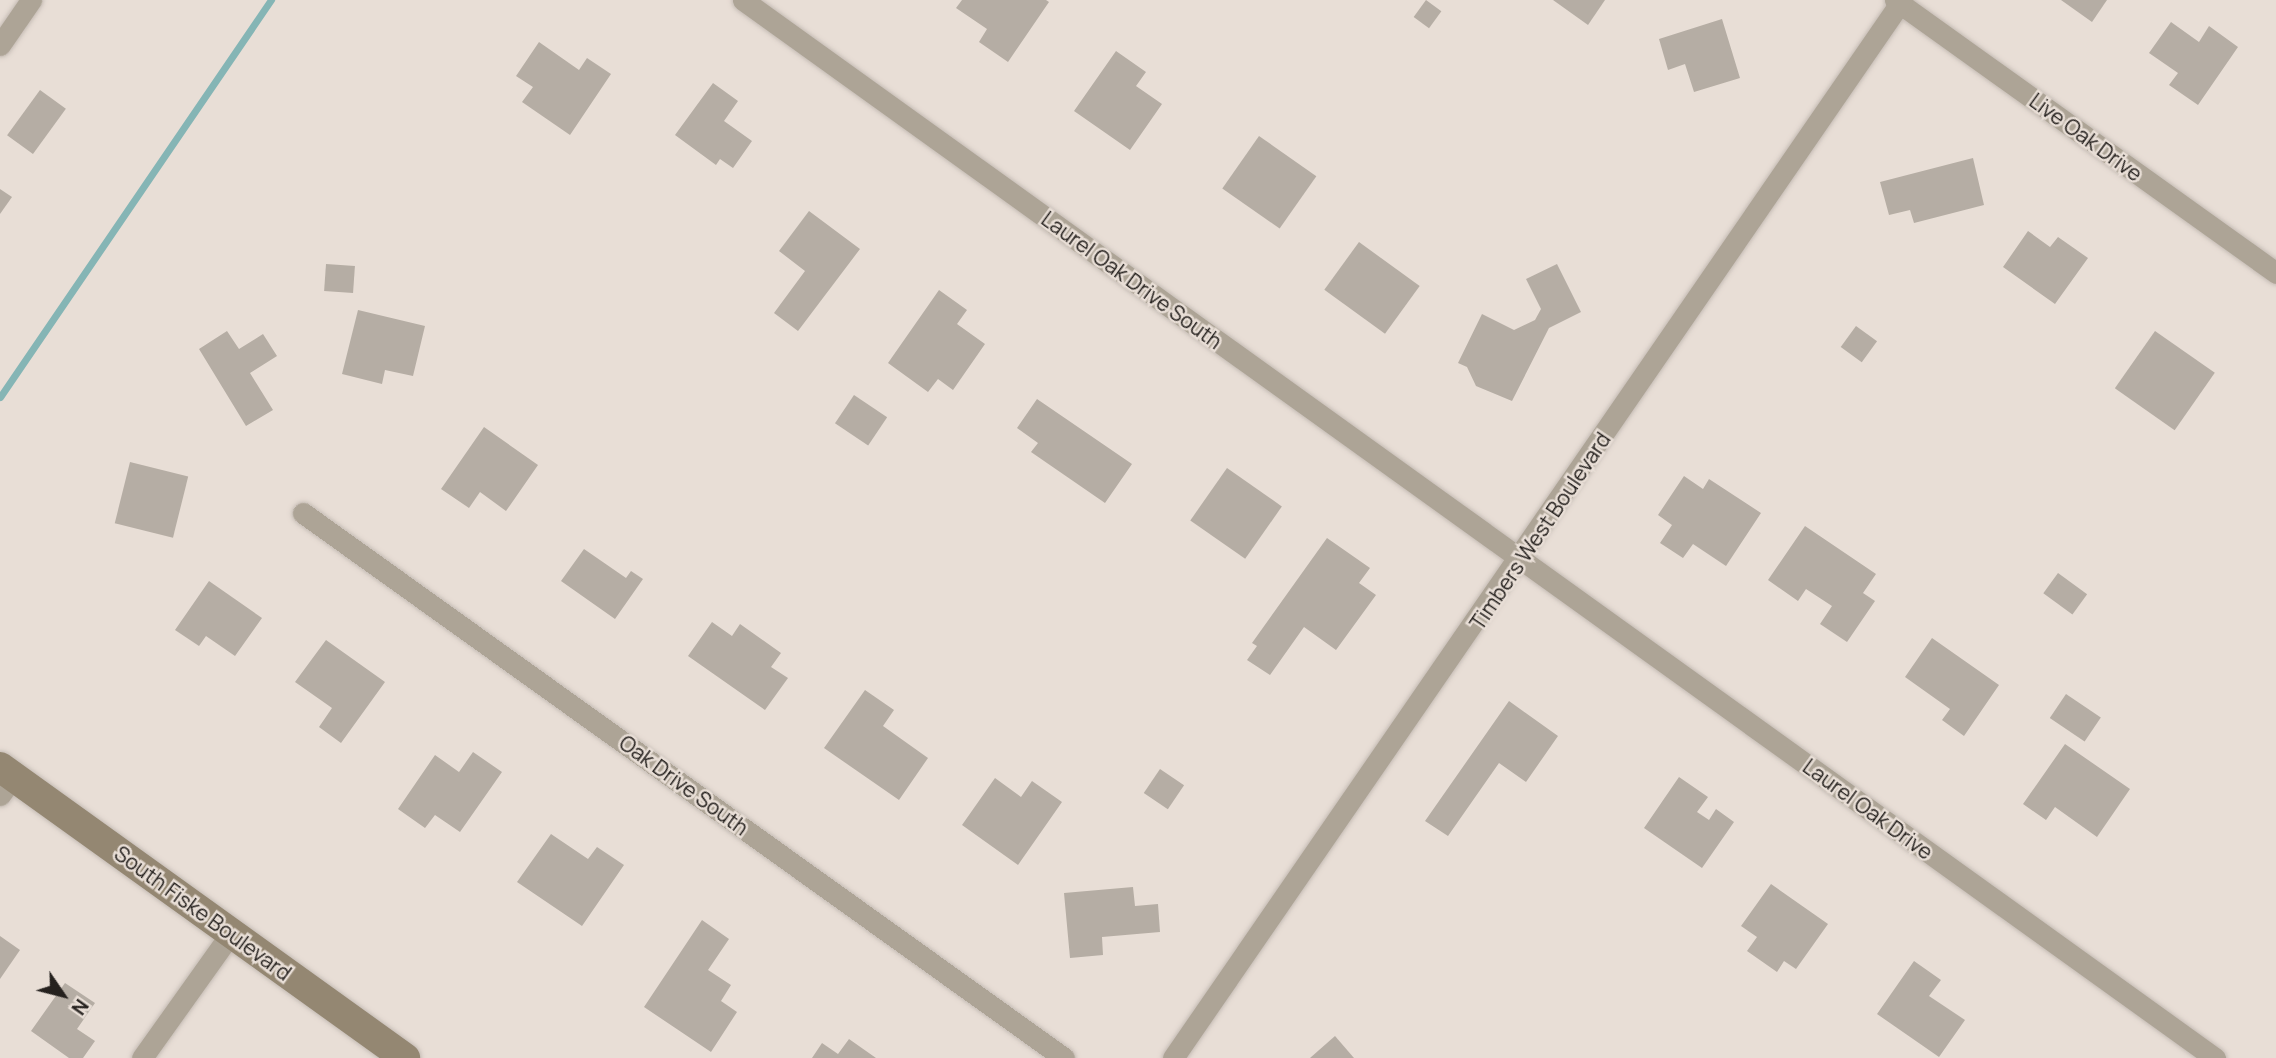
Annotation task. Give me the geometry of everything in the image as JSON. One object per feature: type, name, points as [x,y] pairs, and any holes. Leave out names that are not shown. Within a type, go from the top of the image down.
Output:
[{"type":"main road","name":"South Fiske Boulevard","points":[[4,780],[231,933],[405,1058]]},
{"type":"street","points":[[0,46],[31,0]]},
{"type":"street","name":"Laurel Oak Drive South","points":[[743,0],[1521,559]]},
{"type":"street","name":"Timbers West Boulevard","points":[[1173,1058],[1521,559],[1899,1]]},
{"type":"street","name":"Live Oak Drive","points":[[1899,1],[2276,273]]},
{"type":"street","name":"Oak Drive South","points":[[303,513],[1064,1058]]},
{"type":"street","name":"Laurel Oak Drive","points":[[1521,559],[2215,1058]]},
{"type":"street","points":[[142,1058],[231,933]]},
{"type":"building","points":[[962,0],[1049,2],[1008,62],[979,42],[987,29],[956,8]]},
{"type":"building","points":[[1426,0],[1441,11],[1429,28],[1414,17]]},
{"type":"building","points":[[1553,0],[1605,0],[1588,25]]},
{"type":"building","points":[[2061,0],[2107,0],[2092,22]]},
{"type":"building","points":[[1722,19],[1740,78],[1694,92],[1685,64],[1668,70],[1659,39]]},
{"type":"building","points":[[2171,22],[2199,42],[2209,26],[2238,47],[2198,105],[2169,85],[2178,73],[2149,53]]},
{"type":"building","points":[[539,42],[579,70],[587,58],[611,74],[570,135],[522,102],[533,87],[516,76]]},
{"type":"building","points":[[1116,51],[1146,72],[1136,86],[1162,104],[1130,150],[1074,111]]},
{"type":"building","points":[[713,83],[738,101],[724,121],[752,141],[733,168],[720,159],[716,165],[675,135]]},
{"type":"building","points":[[40,90],[66,109],[33,154],[7,135]]},
{"type":"building","points":[[1259,136],[1316,176],[1280,229],[1222,188]]},
{"type":"building","points":[[1973,158],[1984,205],[1914,223],[1910,210],[1889,215],[1880,182]]},
{"type":"building","points":[[0,189],[12,197],[0,214]]},
{"type":"building","points":[[809,211],[860,249],[798,331],[774,313],[805,271],[779,251]]},
{"type":"building","points":[[2028,231],[2050,247],[2058,237],[2088,258],[2055,304],[2003,267]]},
{"type":"building","points":[[1359,242],[1420,286],[1385,334],[1324,290]]},
{"type":"building","points":[[326,264],[355,266],[353,293],[324,291]]},
{"type":"building","points":[[1557,264],[1581,312],[1549,328],[1512,401],[1476,386],[1467,367],[1458,363],[1482,314],[1514,330],[1535,320],[1541,309],[1526,279]]},
{"type":"building","points":[[939,290],[967,310],[957,324],[985,344],[953,390],[938,379],[928,392],[888,363]]},
{"type":"building","points":[[358,310],[425,326],[413,376],[385,370],[382,384],[342,374]]},
{"type":"building","points":[[1856,326],[1877,341],[1862,362],[1841,347]]},
{"type":"building","points":[[227,331],[239,349],[263,334],[277,356],[250,373],[273,410],[246,426],[199,349]]},
{"type":"building","points":[[2155,331],[2215,373],[2175,430],[2115,388]]},
{"type":"building","points":[[854,395],[887,417],[868,446],[835,423]]},
{"type":"building","points":[[1037,399],[1132,464],[1105,503],[1031,452],[1038,443],[1017,428]]},
{"type":"building","points":[[484,427],[538,465],[506,511],[480,492],[469,508],[441,489]]},
{"type":"building","points":[[130,462],[188,477],[173,538],[115,523]]},
{"type":"building","points":[[1227,468],[1282,506],[1245,559],[1190,520]]},
{"type":"building","points":[[1684,476],[1703,489],[1709,479],[1761,513],[1726,566],[1693,544],[1683,558],[1660,543],[1672,525],[1658,515]]},
{"type":"building","points":[[1805,526],[1876,574],[1863,593],[1875,601],[1847,642],[1820,624],[1832,606],[1806,589],[1798,601],[1768,580]]},
{"type":"building","points":[[1327,538],[1370,568],[1359,583],[1376,595],[1336,650],[1304,627],[1270,675],[1247,660],[1257,646],[1252,643]]},
{"type":"building","points":[[584,549],[626,578],[631,571],[643,579],[615,619],[561,581]]},
{"type":"building","points":[[2058,573],[2087,594],[2072,614],[2043,593]]},
{"type":"building","points":[[209,581],[262,618],[235,656],[206,636],[199,646],[175,630]]},
{"type":"building","points":[[712,622],[732,636],[740,624],[781,653],[771,667],[788,678],[765,710],[688,656]]},
{"type":"building","points":[[1932,638],[1999,685],[1964,736],[1942,720],[1950,709],[1905,677]]},
{"type":"building","points":[[326,640],[385,682],[341,743],[319,727],[332,708],[295,682]]},
{"type":"building","points":[[865,690],[894,710],[883,726],[928,758],[899,800],[824,748]]},
{"type":"building","points":[[2066,694],[2101,717],[2085,742],[2050,718]]},
{"type":"building","points":[[1509,701],[1558,736],[1526,782],[1499,763],[1448,836],[1425,821]]},
{"type":"building","points":[[2065,744],[2130,789],[2097,837],[2055,807],[2046,820],[2023,804]]},
{"type":"building","points":[[473,752],[502,772],[460,832],[435,815],[425,828],[398,809],[435,755],[459,772]]},
{"type":"building","points":[[1160,769],[1184,785],[1168,809],[1144,793]]},
{"type":"building","points":[[1679,777],[1708,797],[1697,812],[1709,820],[1716,809],[1734,822],[1702,868],[1644,828]]},
{"type":"building","points":[[995,778],[1021,797],[1032,781],[1062,802],[1018,865],[962,825]]},
{"type":"building","points":[[551,834],[588,859],[597,847],[624,865],[582,926],[517,882]]},
{"type":"building","points":[[1771,884],[1828,924],[1796,969],[1784,961],[1777,972],[1747,951],[1757,937],[1741,926]]},
{"type":"building","points":[[1133,887],[1135,906],[1158,904],[1160,932],[1102,937],[1103,955],[1070,958],[1064,893]]},
{"type":"building","points":[[702,920],[729,939],[708,970],[731,985],[721,1001],[737,1012],[711,1052],[644,1007]]},
{"type":"building","points":[[0,936],[20,950],[0,979]]},
{"type":"building","points":[[1914,961],[1941,980],[1929,996],[1965,1020],[1939,1057],[1877,1014]]},
{"type":"building","points":[[65,983],[95,1003],[77,1029],[95,1041],[83,1058],[69,1058],[31,1031]]},
{"type":"building","points":[[1335,1036],[1354,1058],[1310,1058]]},
{"type":"building","points":[[849,1039],[876,1058],[812,1058],[822,1043],[838,1054]]},
{"type":"waterway","points":[[0,397],[271,0]]}]
